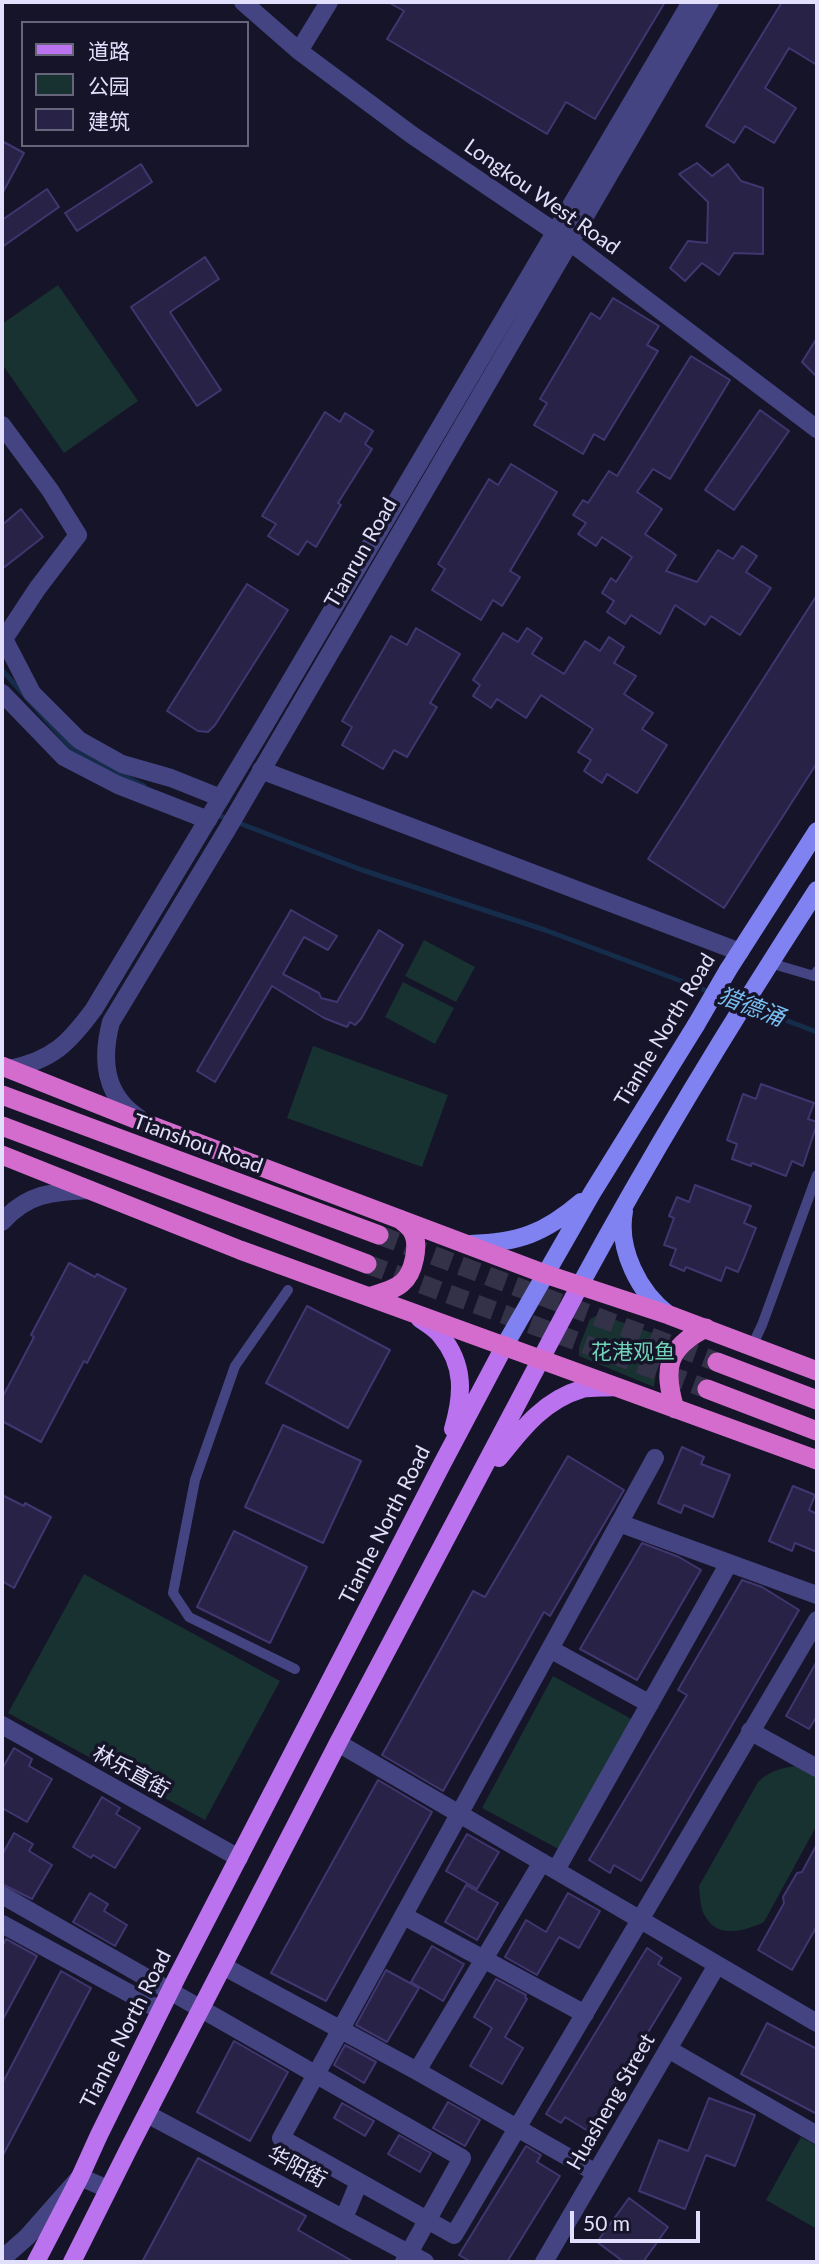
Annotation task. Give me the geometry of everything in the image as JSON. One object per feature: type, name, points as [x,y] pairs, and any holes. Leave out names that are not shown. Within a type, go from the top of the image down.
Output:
[{"type":"highway","points":[[6,1067],[150,1125],[544,1274],[706,1328],[817,1371]]},
{"type":"highway","name":"Tianshou Road","points":[[2,1096],[379,1236]]},
{"type":"highway","points":[[2,1126],[367,1264]]},
{"type":"highway","points":[[2,1155],[240,1250],[817,1460]]},
{"type":"highway","points":[[371,1297],[401,1285],[413,1266],[415,1238],[398,1217]]},
{"type":"highway","points":[[675,1409],[667,1383],[669,1365],[687,1337],[706,1328]]},
{"type":"highway","points":[[717,1362],[817,1400]]},
{"type":"highway","points":[[708,1389],[817,1431]]},
{"type":"main road","name":"Tianhe North Road","points":[[36,2262],[160,2010],[505,1345],[592,1192],[817,831]]},
{"type":"main road","points":[[74,2262],[108,2189],[338,1743],[579,1287],[627,1199],[728,1030],[817,890]]},
{"type":"main road","points":[[469,1244],[498,1244],[532,1235],[563,1217],[592,1192]]},
{"type":"main road","points":[[627,1199],[621,1226],[630,1261],[656,1306],[669,1315]]},
{"type":"main road","points":[[371,1297],[417,1317],[440,1334],[458,1367],[461,1386],[459,1406],[441,1466]]},
{"type":"main road","points":[[473,1491],[539,1411],[556,1400],[583,1389],[618,1387]]},
{"type":"street","name":"Longkou West Road","points":[[243,2],[299,51],[412,135],[555,231],[817,429]]},
{"type":"street","points":[[299,51],[328,2]]},
{"type":"street","name":"Tianrun Road","points":[[6,1067],[29,1065],[52,1054],[73,1037],[120,967],[691,2]]},
{"type":"street","name":"Tianrun Road","points":[[150,1125],[126,1109],[113,1090],[105,1066],[106,1043],[111,1022],[261,771],[710,2]]},
{"type":"street","points":[[2,425],[50,490],[78,535],[4,639],[32,693],[79,740],[122,764],[171,778],[215,808]]},
{"type":"street","points":[[2,694],[64,757],[118,785],[215,808]]},
{"type":"street","points":[[261,771],[740,951]]},
{"type":"street","points":[[2,1222],[15,1208],[40,1195],[93,1190]]},
{"type":"street","points":[[655,1458],[281,2138],[454,2235],[817,1620]]},
{"type":"street","points":[[619,1523],[817,1595]]},
{"type":"street","points":[[417,2071],[485,1959],[549,1866],[650,1704],[729,1563]]},
{"type":"street","points":[[550,1649],[650,1704]]},
{"type":"street","name":"林乐直街","points":[[2,1726],[239,1858]]},
{"type":"street","points":[[750,1731],[817,1768]]},
{"type":"street","points":[[338,1743],[817,2023]]},
{"type":"street","points":[[2,1895],[462,2158],[404,2262]]},
{"type":"street","points":[[404,1916],[585,2014]]},
{"type":"street","points":[[2,1924],[160,2010]]},
{"type":"street","name":"Huasheng Street","points":[[544,2262],[718,1965]]},
{"type":"street","points":[[223,1966],[342,2029],[596,2173]]},
{"type":"street","points":[[668,2049],[817,2134]]},
{"type":"street","name":"华阳街","points":[[147,2114],[425,2262]]},
{"type":"street","points":[[2,2259],[27,2237],[80,2177],[108,2189]]},
{"type":"street","points":[[344,2218],[359,2182]]},
{"type":"lane","points":[[770,963],[814,976],[817,971]]},
{"type":"lane","points":[[752,1346],[817,1175]]},
{"type":"lane","points":[[288,1290],[235,1366],[195,1480],[173,1593],[189,1617],[295,1669]]},
{"type":"green space","points":[[58,285],[138,401],[64,453],[2,364],[2,324]]},
{"type":"green space","points":[[424,940],[475,967],[456,1002],[405,976]]},
{"type":"green space","points":[[403,982],[454,1008],[435,1044],[385,1017]]},
{"type":"green space","points":[[313,1046],[448,1095],[422,1167],[287,1118]]},
{"type":"green space","name":"花港观鱼","points":[[599,1314],[669,1339],[658,1357],[654,1387],[579,1356],[579,1347],[590,1319]]},
{"type":"green space","points":[[84,1574],[280,1681],[205,1820],[8,1713]]},
{"type":"green space","points":[[553,1676],[637,1722],[566,1853],[482,1808]]},
{"type":"green space","points":[[796,1766],[817,1778],[817,1825],[764,1922],[742,1930],[719,1929],[705,1916],[699,1886],[758,1782],[766,1775]]},
{"type":"green space","points":[[801,2137],[817,2146],[817,2229],[766,2200]]},
{"type":"building","points":[[388,2],[665,2],[595,119],[566,102],[547,134],[387,39],[404,11]]},
{"type":"building","points":[[782,2],[817,2],[817,65],[789,48],[765,88],[796,108],[774,143],[745,126],[734,143],[706,126]]},
{"type":"building","points":[[2,141],[24,153],[2,194]]},
{"type":"building","points":[[697,163],[712,176],[728,164],[741,181],[763,188],[763,254],[734,253],[719,275],[702,263],[685,281],[670,268],[688,241],[707,243],[708,202],[679,174]]},
{"type":"building","points":[[141,164],[152,182],[77,231],[65,213]]},
{"type":"building","points":[[47,189],[59,207],[2,247],[2,220]]},
{"type":"building","points":[[205,257],[219,279],[170,312],[221,390],[197,406],[131,307]]},
{"type":"building","points":[[613,298],[659,326],[647,345],[658,351],[604,440],[594,434],[583,454],[534,425],[547,403],[540,399],[591,313],[600,319]]},
{"type":"building","points":[[817,338],[817,377],[802,362]]},
{"type":"building","points":[[691,356],[730,380],[670,479],[653,469],[637,492],[662,509],[645,534],[676,555],[666,571],[697,582],[718,550],[733,559],[742,546],[757,556],[746,572],[771,588],[740,635],[711,616],[705,625],[675,605],[660,634],[631,615],[625,624],[607,612],[614,601],[602,593],[611,578],[616,582],[632,557],[602,537],[596,546],[578,534],[586,523],[573,515],[583,500],[588,503],[609,471],[617,476]]},
{"type":"building","points":[[760,410],[789,431],[734,510],[705,490]]},
{"type":"building","points":[[325,412],[340,422],[345,413],[373,431],[365,444],[372,449],[338,503],[341,505],[316,547],[307,541],[298,555],[268,536],[276,524],[262,516]]},
{"type":"building","points":[[511,464],[557,492],[510,571],[520,577],[502,606],[493,600],[481,620],[432,590],[445,569],[438,564],[489,479],[498,485]]},
{"type":"building","points":[[21,509],[43,537],[2,569],[2,525]]},
{"type":"building","points":[[247,584],[288,610],[215,725],[208,732],[198,731],[167,711]]},
{"type":"building","points":[[817,595],[817,763],[724,908],[648,859]]},
{"type":"building","points":[[416,628],[460,654],[430,703],[437,707],[407,757],[394,750],[383,769],[342,745],[352,727],[342,721],[391,636],[407,645]]},
{"type":"building","points":[[527,628],[542,638],[532,654],[564,674],[585,641],[600,651],[609,637],[624,647],[614,663],[636,676],[624,694],[653,713],[642,729],[667,745],[637,793],[607,774],[602,783],[584,771],[591,760],[578,752],[593,729],[541,695],[526,718],[497,699],[491,708],[473,696],[480,685],[473,680],[503,633],[518,642]]},
{"type":"building","points":[[291,910],[337,936],[328,950],[304,937],[283,974],[319,993],[321,998],[337,1002],[379,930],[403,945],[355,1025],[350,1022],[347,1027],[324,1018],[272,986],[215,1082],[197,1071]]},
{"type":"building","points":[[761,1084],[814,1103],[808,1119],[817,1124],[803,1166],[792,1161],[786,1176],[752,1163],[751,1166],[732,1159],[737,1144],[727,1140],[743,1094],[756,1099]]},
{"type":"building","points":[[695,1185],[751,1206],[744,1223],[756,1228],[744,1258],[738,1272],[726,1267],[721,1281],[686,1267],[684,1271],[670,1265],[676,1249],[664,1245],[674,1218],[669,1216],[677,1197],[689,1202]]},
{"type":"building","points":[[69,1263],[126,1289],[41,1442],[2,1421],[2,1398]]},
{"type":"building","points":[[307,1306],[390,1350],[348,1428],[266,1383]]},
{"type":"building","points":[[283,1425],[361,1461],[323,1543],[245,1507]]},
{"type":"building","points":[[682,1447],[704,1457],[701,1464],[730,1475],[713,1517],[684,1505],[681,1513],[658,1503]]},
{"type":"building","points":[[568,1456],[624,1490],[550,1616],[544,1612],[443,1791],[382,1755],[473,1591],[485,1597]]},
{"type":"building","points":[[793,1486],[815,1495],[809,1510],[817,1514],[817,1552],[795,1543],[792,1551],[769,1541]]},
{"type":"building","points":[[2,1495],[24,1506],[25,1503],[51,1517],[14,1588],[2,1581]]},
{"type":"building","points":[[234,1531],[307,1567],[270,1643],[197,1607]]},
{"type":"building","points":[[642,1543],[679,1557],[701,1570],[637,1680],[580,1649]]},
{"type":"building","points":[[742,1580],[762,1587],[799,1610],[641,1881],[614,1865],[610,1873],[589,1860],[687,1695],[678,1690]]},
{"type":"building","points":[[817,1661],[817,1716],[809,1729],[786,1716]]},
{"type":"building","points":[[14,1748],[32,1759],[29,1766],[52,1779],[27,1822],[2,1808],[2,1769]]},
{"type":"building","points":[[378,1780],[432,1812],[326,2001],[271,1973]]},
{"type":"building","points":[[102,1797],[120,1808],[116,1814],[140,1828],[115,1868],[73,1847]]},
{"type":"building","points":[[14,1833],[33,1844],[29,1851],[52,1865],[32,1899],[2,1884],[2,1855]]},
{"type":"building","points":[[467,1834],[499,1852],[477,1889],[446,1871]]},
{"type":"building","points":[[817,1844],[817,1926],[792,1970],[758,1950],[784,1903],[783,1897],[797,1873],[802,1872]]},
{"type":"building","points":[[466,1885],[498,1903],[477,1940],[445,1922]]},
{"type":"building","points":[[90,1893],[108,1904],[104,1911],[127,1925],[115,1946],[73,1922]]},
{"type":"building","points":[[568,1893],[600,1911],[579,1948],[559,1937],[537,1975],[505,1957],[526,1920],[546,1932]]},
{"type":"building","points":[[6,1939],[37,1956],[2,2021],[2,1947]]},
{"type":"building","points":[[432,1946],[464,1964],[443,2001],[411,1982]]},
{"type":"building","points":[[647,1948],[662,1958],[658,1964],[681,1978],[588,2131],[565,2117],[561,2123],[546,2114]]},
{"type":"building","points":[[386,1970],[419,1988],[387,2042],[356,2025]]},
{"type":"building","points":[[61,1971],[91,1988],[2,2157],[2,2084]]},
{"type":"building","points":[[496,1979],[526,1995],[527,1999],[505,2037],[523,2048],[502,2084],[470,2066],[492,2028],[474,2017]]},
{"type":"building","points":[[767,2023],[817,2049],[817,2114],[741,2074]]},
{"type":"building","points":[[234,2041],[288,2072],[250,2141],[197,2112]]},
{"type":"building","points":[[345,2045],[376,2062],[364,2083],[334,2065]]},
{"type":"building","points":[[709,2098],[755,2115],[735,2166],[706,2155],[685,2209],[639,2191],[659,2140],[688,2151]]},
{"type":"building","points":[[448,2102],[480,2120],[465,2146],[433,2128]]},
{"type":"building","points":[[342,2103],[374,2121],[365,2136],[334,2118]]},
{"type":"building","points":[[399,2135],[431,2153],[420,2172],[388,2154]]},
{"type":"building","points":[[526,2146],[541,2155],[537,2162],[560,2176],[507,2262],[471,2262],[459,2255]]},
{"type":"building","points":[[198,2158],[306,2216],[298,2230],[354,2262],[142,2262]]},
{"type":"building","points":[[629,2198],[668,2227],[643,2262],[624,2262],[597,2242]]},
{"type":"waterway","points":[[2,670],[72,749],[144,786]]},
{"type":"waterway","name":"猎德涌","points":[[215,814],[362,870],[545,930],[817,1032]]},
{"type":"tunnel","points":[[379,1235],[717,1362]]},
{"type":"tunnel","points":[[367,1264],[707,1389]]}]
